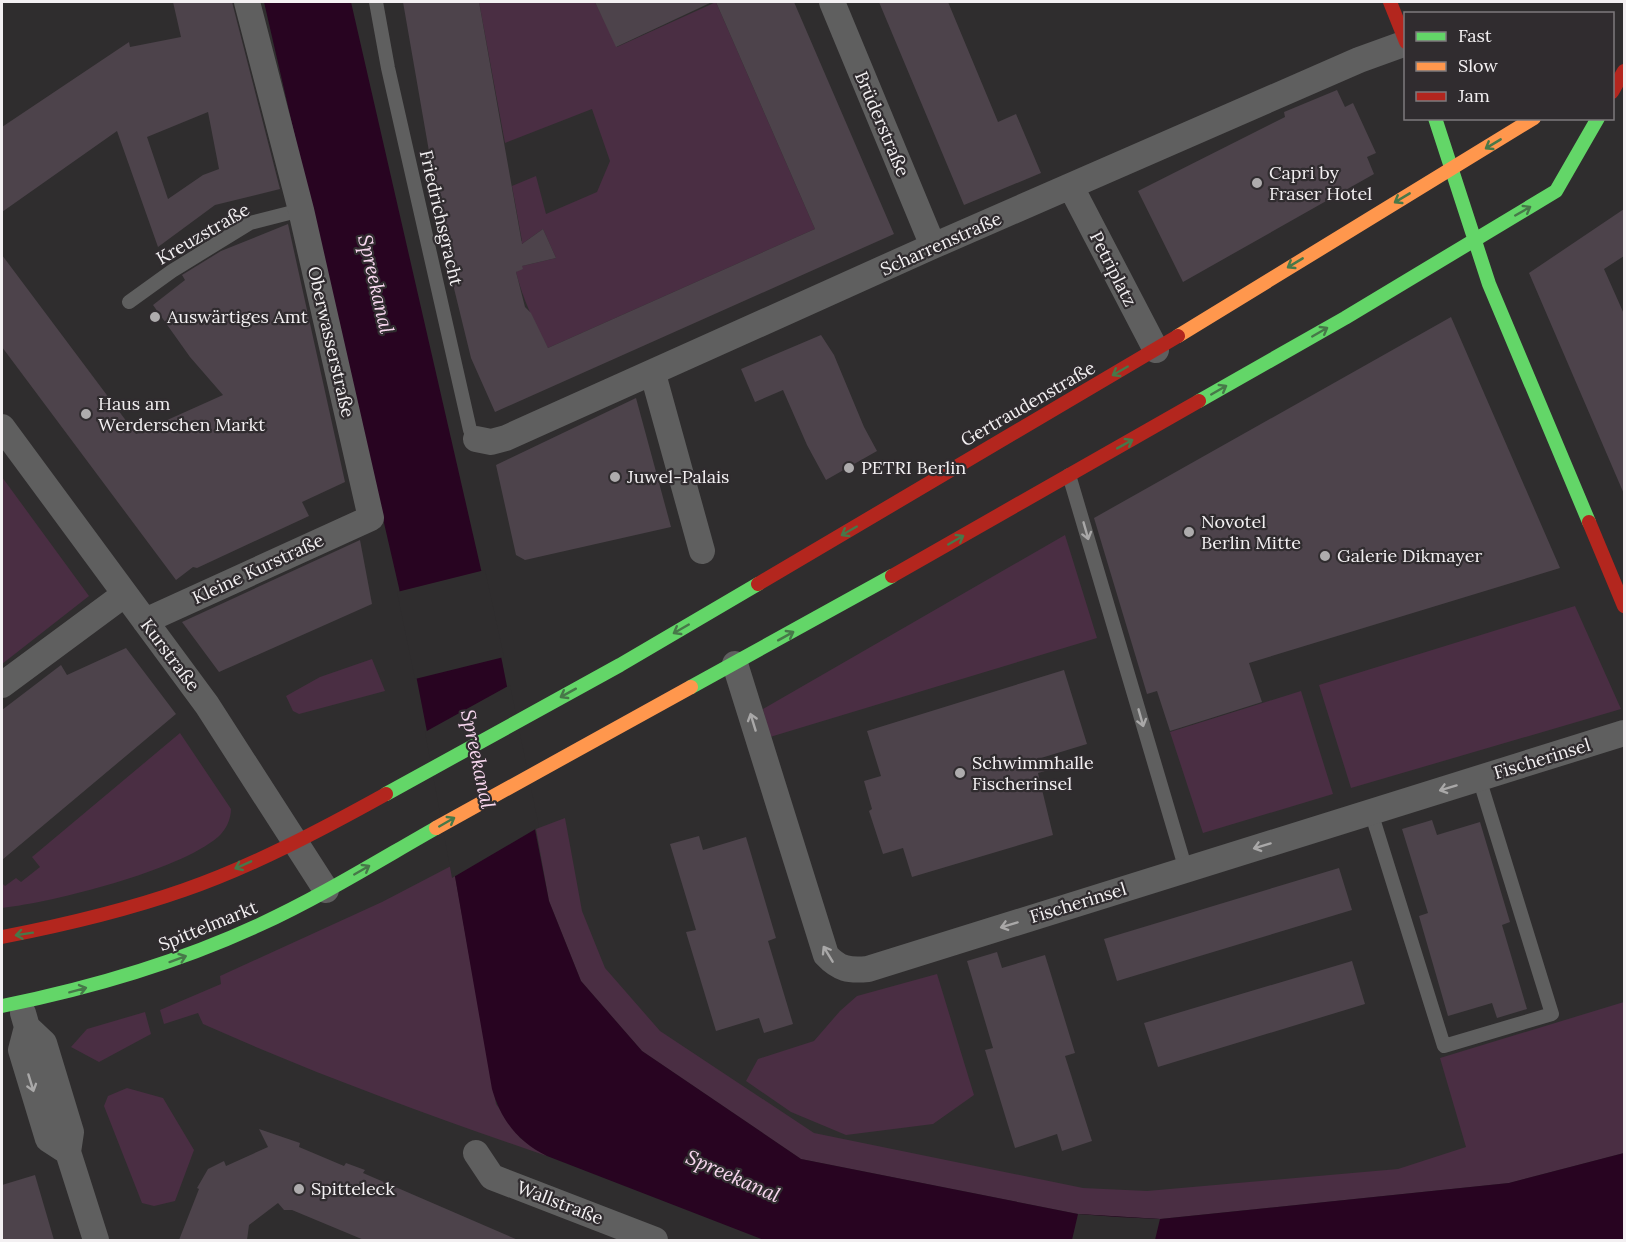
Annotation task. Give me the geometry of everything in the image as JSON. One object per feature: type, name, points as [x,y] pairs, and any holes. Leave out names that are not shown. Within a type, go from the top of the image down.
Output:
[{"type":"main road","points":[[1390,2],[1404,38]]},
{"type":"main road","points":[[1614,88],[1624,71]]},
{"type":"main road","points":[[1436,120],[1473,240],[1514,347],[1624,606]]},
{"type":"main road","name":"Gertraudenstraße","points":[[296,841],[620,665],[1155,350],[1259,284],[1531,120]]},
{"type":"main road","points":[[735,664],[1345,318],[1556,191],[1597,120]]},
{"type":"main road","name":"Spittelmarkt","points":[[16,1012],[181,958],[259,925],[735,664]]},
{"type":"main road","points":[[2,938],[47,930],[137,906],[185,890],[296,841]]},
{"type":"street","name":"Oberwasserstraße","points":[[247,2],[301,210],[371,518]]},
{"type":"street","name":"Brüderstraße","points":[[832,2],[933,246]]},
{"type":"street","name":"Scharrenstraße","points":[[476,440],[491,442],[506,438],[653,374],[933,246],[1359,60],[1404,44]]},
{"type":"street","name":"Petriplatz","points":[[1071,187],[1155,350]]},
{"type":"street","points":[[653,374],[702,551]]},
{"type":"street","name":"Kurstraße","points":[[2,427],[207,705],[326,890]]},
{"type":"street","name":"Kleine Kurstraße","points":[[145,621],[371,518]]},
{"type":"street","points":[[2,685],[125,594]]},
{"type":"street","name":"Fischerinsel","points":[[735,664],[826,955],[836,966],[853,971],[868,969],[1624,733]]},
{"type":"street","points":[[16,1012],[44,1043],[71,1132],[68,1152],[96,1240]]},
{"type":"street","name":"Wallstraße","points":[[476,1153],[492,1177],[655,1240]]},
{"type":"lane","name":"Friedrichsgracht","points":[[376,2],[388,68],[470,430],[476,440]]},
{"type":"lane","name":"Kreuzstraße","points":[[129,302],[171,271],[250,223],[301,210]]},
{"type":"lane","points":[[1069,475],[1186,870]]},
{"type":"lane","points":[[1371,812],[1444,1046],[1552,1014],[1479,778]]},
{"type":"shaded area","points":[[479,2],[595,2],[617,47],[716,2],[815,229],[548,348],[529,311],[516,272],[522,266],[556,258],[543,229],[512,251],[485,248],[522,241],[512,186],[536,176],[546,214],[597,192],[610,161],[592,109],[505,143]]},
{"type":"shaded area","points":[[2,477],[89,596],[2,664]]},
{"type":"shaded area","points":[[1065,535],[1097,638],[770,737],[763,709]]},
{"type":"shaded area","points":[[1575,606],[1621,709],[1351,788],[1319,685]]},
{"type":"shaded area","points":[[372,659],[385,691],[299,714],[293,711],[286,696],[320,677]]},
{"type":"shaded area","points":[[1301,691],[1333,794],[1203,833],[1170,732]]},
{"type":"shaded area","points":[[180,733],[231,809],[228,824],[218,837],[175,862],[146,873],[83,892],[2,908],[2,883],[5,886],[16,878],[21,882],[40,867],[32,857]]},
{"type":"shaded area","points":[[565,818],[582,911],[605,968],[660,1031],[814,1133],[1083,1188],[1147,1191],[1398,1169],[1466,1147],[1440,1058],[1624,1002],[1624,1153],[1509,1183],[1160,1219],[1078,1214],[801,1159],[642,1051],[581,981],[549,901],[536,829]]},
{"type":"shaded area","points":[[453,865],[496,1104],[520,1138],[547,1156],[417,1110],[288,1060],[203,1024],[198,1013],[164,1024],[160,1010],[221,984],[220,976],[382,902]]},
{"type":"shaded area","points":[[937,974],[974,1095],[933,1124],[846,1135],[791,1112],[746,1081],[758,1059],[814,1041],[840,1011],[857,996]]},
{"type":"shaded area","points":[[145,1012],[151,1034],[99,1062],[71,1047],[87,1029]]},
{"type":"shaded area","points":[[127,1088],[163,1098],[194,1150],[175,1201],[154,1206],[142,1203],[104,1106],[108,1096]]},
{"type":"water","name":"Spreekanal","points":[[264,2],[351,2],[502,661],[549,901],[581,981],[642,1051],[801,1159],[1078,1214],[1160,1219],[1509,1183],[1624,1153],[1624,1240],[764,1240],[547,1156],[519,1137],[500,1111],[492,1089],[453,865],[399,588]]},
{"type":"pier","points":[[485,570],[504,657],[415,679],[397,592]]},
{"type":"pier","points":[[510,685],[539,827],[452,878],[425,732]]},
{"type":"pier","points":[[1078,1214],[1160,1219],[1155,1240],[1072,1240]]},
{"type":"building","points":[[173,2],[232,2],[280,189],[215,205],[158,247],[117,131],[2,212],[2,127],[129,42],[130,47],[181,37]],"holes":[[[208,112],[219,169],[203,175],[168,199],[147,137]]]},
{"type":"building","points":[[403,2],[479,2],[522,244],[543,229],[556,258],[522,266],[523,269],[516,272],[525,307],[531,313],[548,348],[815,229],[716,2],[794,2],[894,234],[495,412],[471,358],[450,272]]},
{"type":"building","points":[[595,2],[712,2],[616,47]]},
{"type":"building","points":[[879,2],[948,2],[998,122],[1016,114],[1041,173],[964,205]]},
{"type":"building","name":"Capri by Fraser Hotel","points":[[1337,90],[1345,107],[1353,103],[1376,153],[1367,157],[1374,174],[1183,282],[1138,191],[1285,117],[1284,112]]},
{"type":"building","points":[[1624,209],[1624,256],[1604,269],[1624,314],[1624,494],[1529,273]]},
{"type":"building","name":"Haus am Werderschen Markt","points":[[288,224],[345,482],[302,502],[309,516],[197,568],[193,567],[176,580],[2,347],[2,255],[136,434],[223,395],[190,357],[153,305],[185,280],[182,275],[221,251]]},
{"type":"building","points":[[1451,317],[1560,568],[1249,663],[1262,702],[1170,731],[1157,691],[1147,694],[1094,518]]},
{"type":"building","points":[[821,335],[834,355],[864,427],[877,451],[826,480],[807,445],[783,390],[755,402],[741,369]]},
{"type":"building","name":"Juwel-Palais","points":[[636,398],[671,527],[525,560],[516,555],[496,465]]},
{"type":"building","points":[[360,540],[372,604],[219,672],[182,622]]},
{"type":"building","points":[[126,648],[176,714],[2,860],[2,710],[61,665],[67,675]]},
{"type":"building","name":"Schwimmhalle Fischerinsel","points":[[1064,670],[1087,744],[1041,758],[1045,771],[1038,773],[1053,835],[912,877],[903,848],[883,854],[869,811],[872,809],[864,781],[881,776],[867,731]]},
{"type":"building","points":[[1432,820],[1437,835],[1480,822],[1510,922],[1502,925],[1527,1009],[1497,1018],[1492,1003],[1448,1016],[1419,916],[1428,913],[1402,829]]},
{"type":"building","points":[[699,836],[703,850],[746,837],[776,938],[768,941],[793,1024],[764,1033],[759,1018],[716,1031],[686,932],[696,930],[670,844]]},
{"type":"building","points":[[1339,868],[1352,910],[1117,981],[1104,939]]},
{"type":"building","points":[[997,952],[1002,968],[1045,955],[1075,1053],[1065,1056],[1092,1141],[1062,1151],[1057,1134],[1015,1148],[985,1050],[993,1048],[967,961]]},
{"type":"building","points":[[1352,961],[1365,1004],[1158,1067],[1144,1023]]},
{"type":"building","name":"Spitteleck","points":[[259,1129],[300,1143],[299,1147],[344,1166],[346,1163],[365,1170],[363,1173],[518,1240],[364,1240],[292,1210],[284,1210],[278,1203],[249,1225],[247,1240],[179,1240],[199,1189],[197,1188],[208,1169],[224,1161],[226,1166],[268,1147]]},
{"type":"building","points":[[35,1175],[54,1240],[2,1240],[2,1185]]},
{"type":"traffic: fast","points":[[1436,120],[1489,284],[1589,522]]},
{"type":"traffic: fast","points":[[1199,401],[1345,318],[1556,191],[1597,120]]},
{"type":"traffic: fast","points":[[691,687],[892,576]]},
{"type":"traffic: fast","points":[[386,794],[620,665],[758,584]]},
{"type":"traffic: fast","points":[[2,1006],[133,973],[228,939],[304,903],[436,828]]},
{"type":"traffic: slow","points":[[1178,336],[1531,120]]},
{"type":"traffic: slow","points":[[436,828],[691,687]]},
{"type":"traffic: jam","points":[[1390,2],[1404,37]]},
{"type":"traffic: jam","points":[[1614,88],[1624,71]]},
{"type":"traffic: jam","points":[[758,584],[1178,336]]},
{"type":"traffic: jam","points":[[892,576],[1199,401]]},
{"type":"traffic: jam","points":[[1589,522],[1624,606]]},
{"type":"traffic: jam","points":[[2,937],[116,911],[209,881],[337,821],[386,794]]},
{"type":"place","name":"Capri by Fraser Hotel","points":[[1257,183]]},
{"type":"place","name":"Auswärtiges Amt","points":[[155,317]]},
{"type":"place","name":"Haus am Werderschen Markt","points":[[86,414]]},
{"type":"place","name":"PETRI Berlin","points":[[849,468]]},
{"type":"place","name":"Juwel-Palais","points":[[615,477]]},
{"type":"place","name":"Novotel Berlin Mitte","points":[[1189,532]]},
{"type":"place","name":"Galerie Dikmayer","points":[[1325,556]]},
{"type":"place","name":"Schwimmhalle Fischerinsel","points":[[960,773]]},
{"type":"place","name":"Spitteleck","points":[[299,1189]]}]
